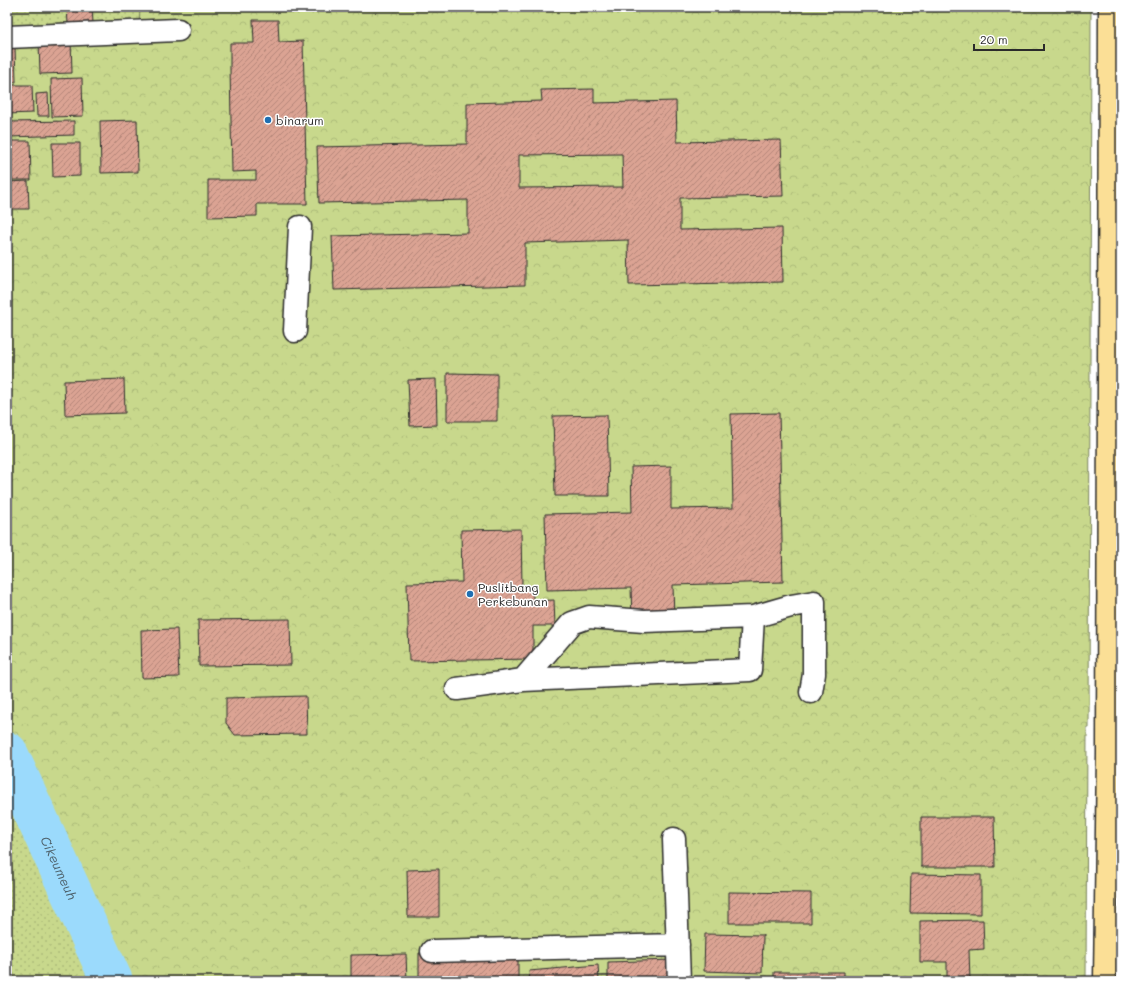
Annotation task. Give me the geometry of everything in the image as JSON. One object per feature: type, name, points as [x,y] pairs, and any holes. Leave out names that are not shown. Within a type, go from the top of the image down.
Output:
[{"type":"main road","points":[[1105,981],[1114,773],[1115,270],[1110,7]]},
{"type":"lane","points":[[7,37],[178,30]]},
{"type":"lane","points":[[295,332],[300,227]]},
{"type":"lane","points":[[522,680],[572,623],[589,617],[644,621],[753,617],[791,606],[814,602],[814,674],[811,692]]},
{"type":"lane","points":[[457,689],[522,680],[750,670],[753,617]]},
{"type":"lane","points":[[674,839],[679,981]]},
{"type":"lane","points":[[432,951],[678,945]]},
{"type":"green space","points":[[7,7],[1091,7],[1089,728],[1087,728],[1086,981],[95,981],[7,798]]},
{"type":"green space","points":[[7,7],[140,7],[139,29],[7,33]]},
{"type":"green space","points":[[7,798],[95,981],[7,981]]},
{"type":"building","points":[[67,7],[92,7],[93,23],[68,24]]},
{"type":"building","name":"binarum","points":[[253,20],[278,20],[279,42],[303,41],[307,204],[257,204],[257,216],[208,217],[208,180],[256,180],[256,171],[232,172],[230,68],[230,43],[254,43]]},
{"type":"building","points":[[71,40],[72,73],[40,74],[39,41]]},
{"type":"building","points":[[7,47],[15,47],[16,82],[7,82]]},
{"type":"building","points":[[82,78],[83,116],[52,117],[51,79]]},
{"type":"building","points":[[7,85],[32,85],[33,113],[7,114]]},
{"type":"building","points":[[594,89],[594,103],[676,101],[677,142],[781,140],[783,196],[680,198],[680,230],[782,228],[783,282],[629,285],[628,240],[525,243],[525,285],[334,290],[332,236],[468,233],[468,200],[319,203],[317,147],[467,144],[467,103],[542,101],[541,90]],"holes":[[[622,154],[623,187],[519,188],[519,155]]]},
{"type":"building","points":[[48,93],[49,116],[37,116],[36,94]]},
{"type":"building","points":[[137,120],[138,172],[101,173],[100,121]]},
{"type":"building","points":[[74,121],[74,135],[8,137],[8,122]]},
{"type":"building","points":[[7,141],[30,141],[31,180],[7,180]]},
{"type":"building","points":[[52,143],[80,143],[80,176],[53,177]]},
{"type":"building","points":[[28,181],[29,209],[7,209],[7,182]]},
{"type":"building","points":[[447,373],[497,374],[497,421],[447,421]]},
{"type":"building","points":[[124,379],[125,413],[65,415],[64,381]]},
{"type":"building","points":[[436,379],[437,425],[410,426],[408,380]]},
{"type":"building","points":[[779,413],[783,582],[673,585],[674,619],[632,620],[631,588],[547,590],[545,514],[632,512],[631,467],[671,466],[671,509],[733,508],[731,414]]},
{"type":"building","points":[[607,415],[609,496],[555,496],[553,416]]},
{"type":"building","name":"Puslitbang Perkebunan","points":[[521,529],[522,587],[533,587],[533,601],[554,600],[555,626],[533,626],[533,659],[409,661],[407,583],[462,582],[461,530]]},
{"type":"building","points":[[290,619],[291,665],[199,666],[198,620]]},
{"type":"building","points":[[177,629],[179,677],[142,678],[141,630]]},
{"type":"building","points":[[306,696],[307,734],[235,735],[226,723],[226,698]]},
{"type":"building","points":[[921,817],[994,817],[995,867],[921,867]]},
{"type":"building","points":[[439,869],[439,917],[408,917],[407,870]]},
{"type":"building","points":[[911,874],[981,875],[981,914],[910,913]]},
{"type":"building","points":[[729,892],[811,893],[811,923],[729,923]]},
{"type":"building","points":[[983,920],[984,949],[969,950],[970,981],[947,981],[947,962],[920,962],[920,921]]},
{"type":"building","points":[[705,934],[763,935],[762,973],[704,971]]},
{"type":"building","points":[[518,952],[518,981],[419,981],[419,953]]},
{"type":"building","points":[[406,954],[407,981],[351,981],[351,955]]},
{"type":"building","points":[[672,960],[673,981],[608,981],[608,962]]},
{"type":"building","points":[[598,965],[599,981],[530,981],[529,971]]},
{"type":"building","points":[[774,972],[844,972],[844,981],[774,981]]},
{"type":"waterway","name":"Cikeumeuh","points":[[7,753],[112,981]]},
{"type":"place","name":"binarum","points":[[268,120]]},
{"type":"place","name":"Puslitbang Perkebunan","points":[[470,594]]}]
